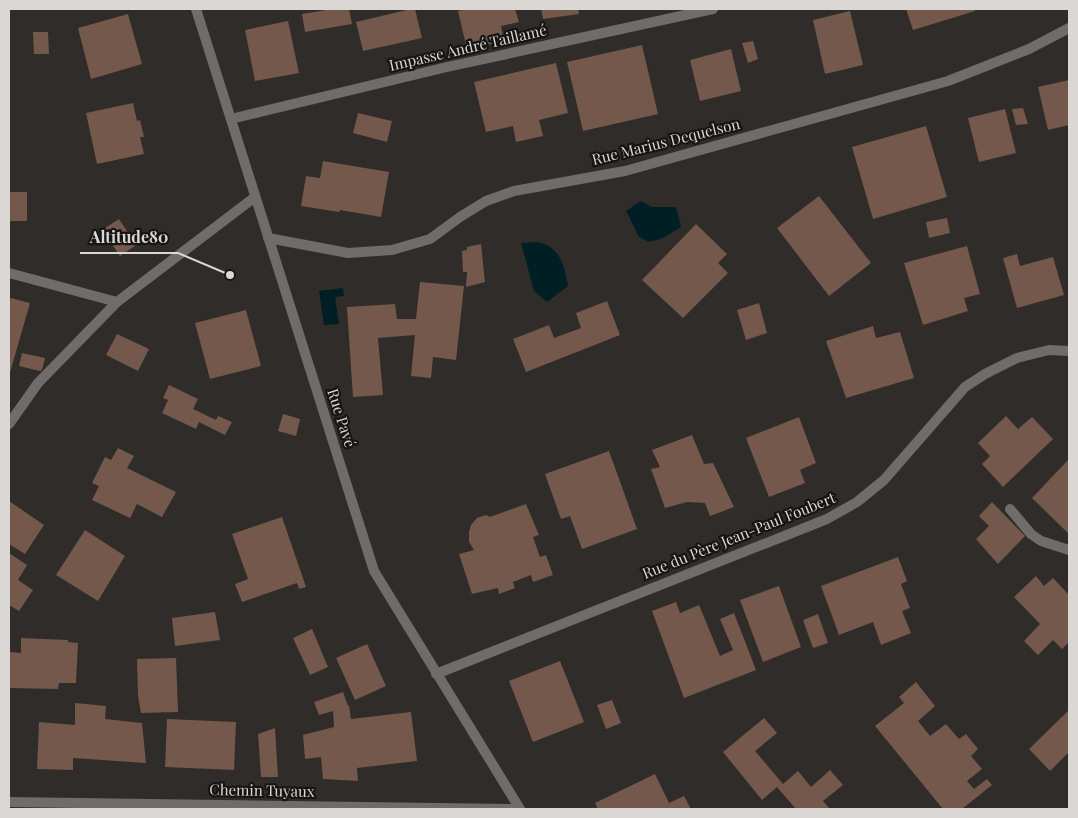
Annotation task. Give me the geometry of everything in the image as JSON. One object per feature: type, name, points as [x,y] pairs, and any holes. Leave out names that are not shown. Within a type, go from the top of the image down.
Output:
[{"type":"street","name":"Rue Pavé","points":[[196,9],[374,571],[520,809]]},
{"type":"street","name":"Impasse André Taillamé","points":[[231,119],[447,67],[713,9]]},
{"type":"street","name":"Rue Marius Dequelson","points":[[268,238],[348,252],[392,250],[430,239],[486,201],[514,191],[625,170],[948,81],[1030,49],[1069,28]]},
{"type":"street","points":[[9,424],[38,382],[117,302],[256,197]]},
{"type":"street","points":[[9,274],[117,302]]},
{"type":"street","name":"Rue du Père Jean-Paul Foubert","points":[[436,674],[827,519],[857,502],[884,480],[965,387],[985,374],[1017,358],[1049,350],[1069,351]]},
{"type":"street","points":[[1010,509],[1031,534],[1041,541],[1069,550]]},
{"type":"street","name":"Chemin Tuyaux","points":[[9,802],[514,809]]},
{"type":"water","points":[[641,201],[652,207],[676,207],[681,227],[663,238],[649,242],[639,237],[626,211]]},
{"type":"water","points":[[521,243],[542,243],[555,251],[562,261],[568,286],[547,302],[534,291]]},
{"type":"water","points":[[343,288],[344,296],[335,297],[339,324],[324,325],[319,291]]},
{"type":"building","points":[[332,9],[349,9],[352,24],[305,32],[302,14]]},
{"type":"building","points":[[415,9],[422,38],[363,51],[356,22]]},
{"type":"building","points":[[468,9],[515,9],[519,22],[501,26],[504,41],[467,49],[458,11]]},
{"type":"building","points":[[541,9],[578,9],[579,14],[543,19]]},
{"type":"building","points":[[906,9],[974,9],[975,11],[913,30]]},
{"type":"building","points":[[850,11],[863,65],[825,74],[813,20]]},
{"type":"building","points":[[128,14],[142,64],[91,79],[78,28]]},
{"type":"building","points":[[288,21],[299,73],[255,81],[245,30]]},
{"type":"building","points":[[33,32],[48,32],[49,54],[34,54]]},
{"type":"building","points":[[753,41],[758,59],[748,63],[742,43]]},
{"type":"building","points":[[642,45],[658,114],[583,131],[567,62]]},
{"type":"building","points":[[731,49],[741,91],[700,101],[690,60]]},
{"type":"building","points":[[556,63],[568,113],[539,120],[543,136],[516,142],[513,126],[486,132],[474,82]]},
{"type":"building","points":[[1069,80],[1069,125],[1048,130],[1038,87]]},
{"type":"building","points":[[133,103],[137,121],[140,120],[144,137],[140,137],[144,154],[97,164],[86,113]]},
{"type":"building","points":[[1023,108],[1028,124],[1016,125],[1012,109]]},
{"type":"building","points":[[1005,109],[1016,153],[979,162],[968,118]]},
{"type":"building","points":[[358,113],[392,121],[387,142],[353,133]]},
{"type":"building","points":[[926,126],[947,197],[873,219],[852,147]]},
{"type":"building","points":[[323,161],[389,172],[381,217],[301,206],[306,176],[320,178]]},
{"type":"building","points":[[9,192],[27,192],[27,221],[9,221]]},
{"type":"building","points":[[819,196],[871,263],[829,296],[777,228]]},
{"type":"building","points":[[947,218],[950,233],[929,238],[926,222]]},
{"type":"building","points":[[119,219],[136,245],[120,256],[102,230]]},
{"type":"building","points":[[696,224],[727,254],[718,263],[728,273],[683,318],[642,280]]},
{"type":"building","points":[[481,244],[485,282],[466,287],[467,272],[463,272],[462,251],[467,250],[467,247]]},
{"type":"building","points":[[967,246],[980,294],[964,298],[968,311],[923,325],[904,263]]},
{"type":"building","points":[[1017,254],[1020,266],[1053,257],[1064,295],[1017,308],[1003,258]]},
{"type":"building","points":[[420,282],[464,286],[456,360],[433,357],[431,378],[411,376],[415,335],[378,338],[383,395],[353,397],[347,307],[395,304],[397,319],[416,319]]},
{"type":"building","points":[[11,298],[30,303],[9,376],[9,304]]},
{"type":"building","points":[[607,301],[620,335],[526,372],[513,339],[549,325],[554,338],[581,328],[576,313]]},
{"type":"building","points":[[759,303],[767,333],[746,340],[737,310]]},
{"type":"building","points":[[246,310],[261,366],[210,379],[195,323]]},
{"type":"building","points":[[873,326],[876,338],[900,332],[914,378],[846,398],[826,341]]},
{"type":"building","points":[[117,334],[149,349],[138,371],[106,355]]},
{"type":"building","points":[[22,353],[45,358],[42,370],[19,366]]},
{"type":"building","points":[[169,385],[198,399],[193,409],[216,420],[218,416],[232,422],[225,435],[199,422],[196,429],[162,413],[168,400],[163,398]]},
{"type":"building","points":[[283,414],[300,419],[296,436],[278,431]]},
{"type":"building","points":[[1006,416],[1018,429],[1032,417],[1053,439],[1003,487],[982,464],[990,456],[978,443]]},
{"type":"building","points":[[799,417],[816,463],[800,470],[805,483],[769,497],[746,438]]},
{"type":"building","points":[[692,435],[704,464],[713,463],[734,507],[710,516],[705,503],[687,502],[665,508],[651,469],[660,467],[652,450]]},
{"type":"building","points":[[118,448],[134,456],[127,468],[176,492],[162,517],[137,504],[130,518],[92,500],[99,486],[92,483],[105,457],[111,460]]},
{"type":"building","points":[[609,451],[637,529],[582,549],[570,516],[561,519],[545,474]]},
{"type":"building","points":[[1068,460],[1069,462],[1069,534],[1032,498]]},
{"type":"building","points":[[9,501],[44,525],[25,554],[9,544]]},
{"type":"building","points":[[992,502],[1025,536],[998,564],[976,539],[989,526],[979,516]]},
{"type":"building","points":[[526,504],[539,535],[533,537],[540,557],[546,555],[553,575],[533,582],[531,575],[513,582],[515,588],[499,594],[498,588],[472,594],[459,554],[474,550],[469,542],[471,525],[477,518],[486,515],[490,517]]},
{"type":"building","points":[[282,517],[306,587],[299,589],[297,583],[242,602],[235,584],[248,579],[232,534]]},
{"type":"building","points":[[85,530],[125,556],[98,601],[56,575]]},
{"type":"building","points":[[9,553],[27,565],[18,580],[33,590],[19,611],[9,605]]},
{"type":"building","points":[[898,557],[907,581],[901,584],[910,608],[902,611],[911,633],[881,645],[873,622],[839,635],[821,586]]},
{"type":"building","points":[[1036,576],[1044,586],[1053,578],[1069,595],[1069,642],[1062,649],[1053,640],[1038,655],[1024,641],[1040,624],[1014,597]]},
{"type":"building","points":[[779,586],[801,647],[763,662],[740,600]]},
{"type":"building","points":[[676,602],[680,613],[699,605],[720,656],[733,650],[720,619],[734,613],[756,670],[684,698],[652,611]]},
{"type":"building","points":[[215,612],[220,640],[175,646],[172,618]]},
{"type":"building","points":[[818,614],[828,643],[813,648],[803,620]]},
{"type":"building","points":[[312,629],[328,667],[310,675],[293,638]]},
{"type":"building","points":[[21,638],[68,640],[68,642],[78,643],[76,683],[59,683],[58,689],[9,688],[9,652],[21,653]]},
{"type":"building","points":[[367,644],[386,686],[355,700],[336,658]]},
{"type":"building","points":[[176,658],[178,712],[141,713],[138,696],[137,659]]},
{"type":"building","points":[[560,661],[584,722],[533,742],[509,681]]},
{"type":"building","points":[[916,682],[935,706],[918,721],[930,736],[946,724],[959,739],[966,734],[978,749],[971,756],[982,769],[967,781],[974,789],[987,779],[992,785],[962,809],[943,809],[875,726],[904,703],[899,697]]},
{"type":"building","points":[[343,692],[349,705],[351,719],[411,712],[417,761],[357,768],[358,781],[323,779],[321,757],[305,759],[303,735],[334,727],[333,711],[319,715],[314,702]]},
{"type":"building","points":[[612,700],[621,723],[606,729],[597,705]]},
{"type":"building","points":[[75,703],[106,706],[105,719],[142,723],[146,763],[73,758],[73,770],[37,769],[39,722],[75,725]]},
{"type":"building","points":[[1069,710],[1069,752],[1050,771],[1029,749]]},
{"type":"building","points":[[764,718],[777,733],[755,751],[783,784],[798,771],[811,787],[830,770],[843,785],[823,801],[830,809],[796,809],[777,787],[762,800],[723,752]]},
{"type":"building","points":[[167,719],[236,722],[234,770],[165,767]]},
{"type":"building","points":[[275,728],[278,777],[261,777],[258,734]]},
{"type":"building","points":[[655,774],[669,803],[684,796],[691,809],[598,809],[595,803]]},
{"type":"place","name":"Altitude80","points":[[230,275]]}]
